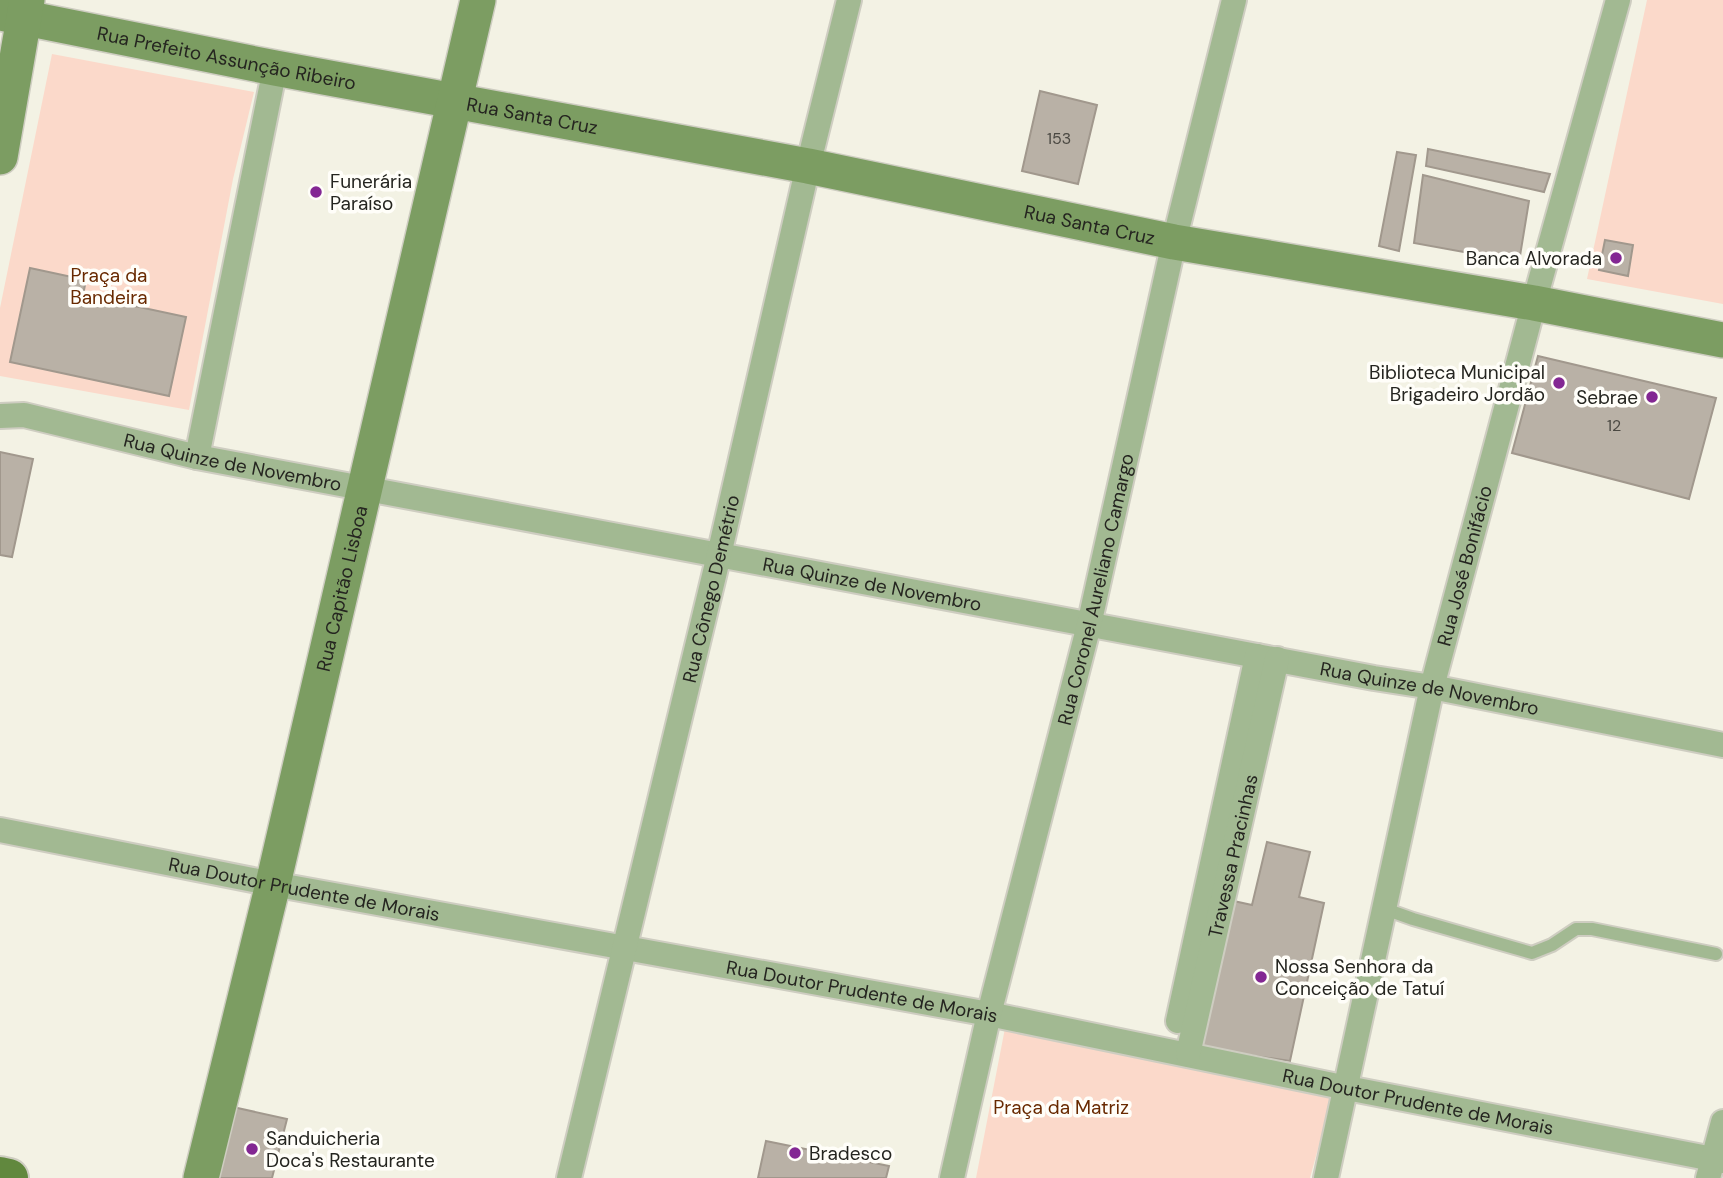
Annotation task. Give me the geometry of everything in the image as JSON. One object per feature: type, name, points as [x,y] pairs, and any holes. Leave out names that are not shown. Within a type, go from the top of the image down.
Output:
[{"type":"main road","name":"Rua Capitão Lisboa","points":[[201,1178],[273,884],[478,0]]},
{"type":"main road","name":"Rua Prefeito Assunção Ribeiro","points":[[17,10],[275,68],[455,100]]},
{"type":"main road","points":[[0,156],[17,10]]},
{"type":"main road","name":"Rua Santa Cruz","points":[[455,100],[807,166],[1174,242],[1534,303],[1723,340]]},
{"type":"main road","points":[[0,1176],[9,1178]]},
{"type":"street","name":"Rua Cônego Demétrio","points":[[569,1178],[719,555],[807,166],[849,0]]},
{"type":"street","name":"Rua Coronel Aureliano Camargo","points":[[952,1178],[989,1014],[1089,625],[1174,242],[1234,0]]},
{"type":"street","name":"Rua José Bonifácio","points":[[1326,1178],[1432,687],[1618,0]]},
{"type":"street","points":[[197,457],[275,68]]},
{"type":"street","name":"Rua Quinze de Novembro","points":[[0,399],[12,416],[197,457],[1432,687],[1723,745]]},
{"type":"street","name":"Travessa Pracinhas","points":[[1180,1053],[1267,658]]},
{"type":"street","name":"Rua Doutor Prudente de Morais","points":[[0,830],[273,884],[989,1014],[1715,1166]]},
{"type":"street","points":[[1715,1166],[1723,1122]]},
{"type":"lane","points":[[1385,909],[1532,953],[1552,945],[1576,929],[1592,929],[1716,954]]},
{"type":"green space","points":[[1647,0],[1723,0],[1723,304],[1587,279]]},
{"type":"green space","name":"Praça da Bandeira","points":[[52,54],[254,92],[233,179],[189,410],[0,376],[0,308]]},
{"type":"green space","name":"Praça da Matriz","points":[[1006,1023],[1332,1097],[1310,1178],[976,1178]]},
{"type":"building","points":[[1040,91],[1097,105],[1078,184],[1022,171]]},
{"type":"building","points":[[1428,149],[1550,174],[1544,192],[1426,166]]},
{"type":"building","points":[[1397,152],[1416,155],[1399,251],[1379,246]]},
{"type":"building","points":[[1423,175],[1529,201],[1519,262],[1414,243]]},
{"type":"building","name":"Banca Alvorada","points":[[1605,240],[1633,245],[1628,276],[1599,270]]},
{"type":"building","points":[[30,268],[86,280],[83,295],[186,317],[169,396],[10,362]]},
{"type":"building","points":[[1538,356],[1716,398],[1689,499],[1512,453]]},
{"type":"building","points":[[0,452],[33,459],[12,557],[0,555]]},
{"type":"building","name":"Nossa Senhora da Conceição de Tatuí","points":[[1267,842],[1310,852],[1299,897],[1324,903],[1290,1061],[1200,1048],[1229,900],[1252,905]]},
{"type":"building","name":"Sanduicheria Doca's Restaurante","points":[[233,1107],[287,1119],[272,1178],[217,1178]]},
{"type":"building","name":"Bradesco","points":[[766,1141],[889,1166],[886,1178],[758,1178]]},
{"type":"place","name":"Funerária Paraíso","points":[[316,192]]},
{"type":"place","name":"Banca Alvorada","points":[[1616,258]]},
{"type":"place","name":"Biblioteca Municipal Brigadeiro Jordão","points":[[1559,383]]},
{"type":"place","name":"Sebrae","points":[[1652,397]]},
{"type":"place","name":"Nossa Senhora da Conceição de Tatuí","points":[[1261,977]]},
{"type":"place","name":"Sanduicheria Doca's Restaurante","points":[[252,1149]]},
{"type":"place","name":"Bradesco","points":[[795,1153]]}]
